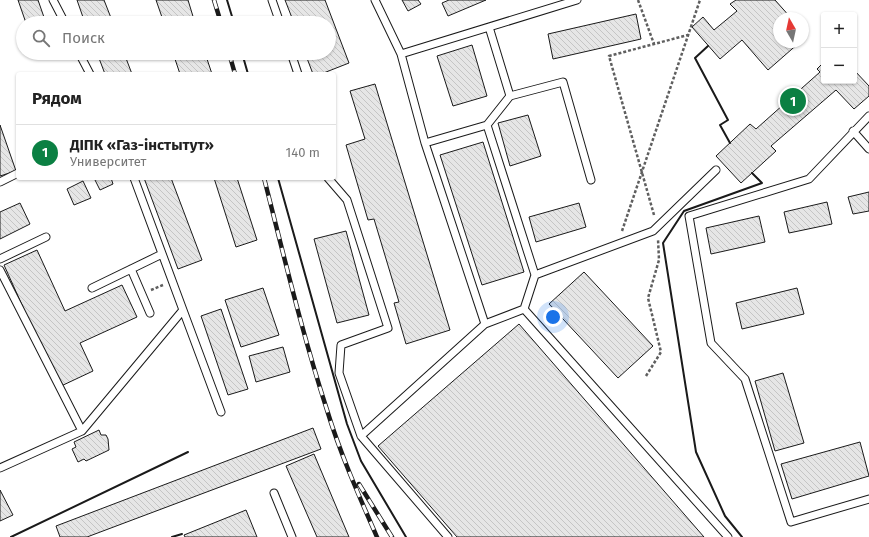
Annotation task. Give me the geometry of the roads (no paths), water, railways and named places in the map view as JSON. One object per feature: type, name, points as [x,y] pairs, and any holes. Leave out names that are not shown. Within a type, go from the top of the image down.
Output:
[{"type":"lane","points":[[53,0],[61,16]]},
{"type":"lane","points":[[272,0],[278,16]]},
{"type":"lane","points":[[375,0],[401,54],[425,143],[485,324]]},
{"type":"lane","points":[[401,54],[577,0]]},
{"type":"lane","points":[[488,27],[510,96]]},
{"type":"lane","points":[[83,60],[89,72]]},
{"type":"lane","points":[[293,60],[297,72]]},
{"type":"lane","points":[[425,143],[487,125],[510,96],[563,82],[591,180]]},
{"type":"lane","points":[[869,116],[809,179],[689,216],[711,343],[745,379],[791,522],[869,500]]},
{"type":"lane","points":[[487,125],[535,274],[524,309]]},
{"type":"lane","points":[[854,131],[869,149]]},
{"type":"lane","points":[[535,274],[653,231],[716,170]]},
{"type":"lane","points":[[0,182],[16,174]]},
{"type":"lane","points":[[135,180],[221,412]]},
{"type":"lane","points":[[330,180],[347,200],[388,328],[341,345],[339,373],[361,436],[448,537]]},
{"type":"lane","points":[[0,259],[46,237]]},
{"type":"lane","points":[[92,288],[162,254]]},
{"type":"lane","points":[[131,269],[150,313]]},
{"type":"lane","points":[[0,270],[82,431]]},
{"type":"lane","points":[[361,436],[485,324],[524,309]]},
{"type":"lane","points":[[524,309],[728,537]]},
{"type":"lane","points":[[0,468],[82,431],[183,310]]},
{"type":"lane","points":[[274,493],[292,537]]},
{"type":"railway","points":[[214,0],[219,16]]},
{"type":"railway","points":[[231,60],[234,72]]},
{"type":"railway","points":[[265,180],[301,323],[332,426],[377,537]]},
{"type":"railway","points":[[359,484],[392,537]]},
{"type":"place","name":"ДІПК «Газ-інстытут»","points":[[793,101]]}]
